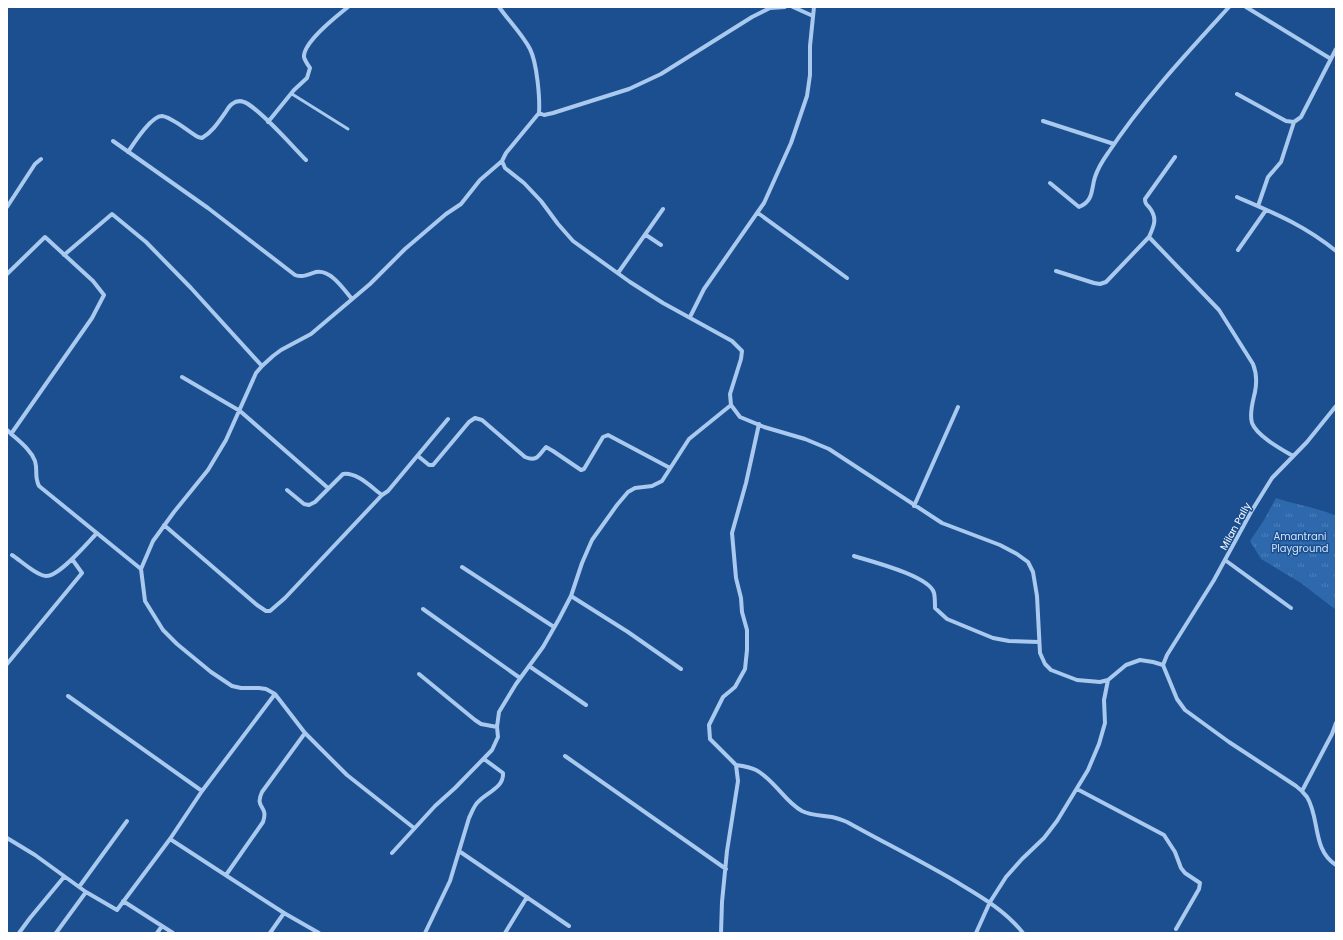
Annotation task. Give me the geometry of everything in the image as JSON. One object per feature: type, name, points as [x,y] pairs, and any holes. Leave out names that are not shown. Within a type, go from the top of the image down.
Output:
[{"type":"street","points":[[268,122],[307,78],[310,68],[304,58],[308,46],[318,32],[348,7]]},
{"type":"street","points":[[414,828],[347,775],[305,733],[275,694],[266,689],[241,688],[232,686],[211,672],[163,630],[145,601],[141,569],[153,542],[164,525],[215,459],[240,411],[256,373],[262,366],[281,350],[311,334],[370,284],[405,249],[446,214],[461,204],[480,180],[502,161],[506,153],[539,113],[537,82],[531,51],[499,7]]},
{"type":"street","points":[[539,113],[544,115],[553,113],[629,89],[661,74],[764,11],[770,8],[785,7]]},
{"type":"street","points":[[794,7],[812,16]]},
{"type":"street","points":[[690,317],[704,289],[764,203],[791,142],[807,96],[810,75],[810,46],[814,7]]},
{"type":"street","points":[[1050,183],[1078,207],[1085,204],[1092,193],[1094,178],[1098,168],[1132,119],[1188,52],[1229,7]]},
{"type":"street","points":[[1246,7],[1330,59]]},
{"type":"street","points":[[1237,94],[1286,122],[1294,122],[1301,117],[1330,59],[1335,55],[1336,49]]},
{"type":"street","points":[[128,152],[146,127],[155,118],[162,116],[170,119],[202,138],[215,127],[231,105],[238,101],[242,101],[249,104],[306,160]]},
{"type":"street","points":[[1043,121],[1114,144]]},
{"type":"street","points":[[1258,206],[1268,177],[1281,162],[1294,122]]},
{"type":"street","points":[[113,141],[208,208],[295,274],[299,276],[322,271],[327,273],[352,299]]},
{"type":"street","points":[[1056,271],[1094,283],[1100,284],[1106,282],[1149,237],[1155,223],[1155,218],[1145,202],[1145,199],[1176,157]]},
{"type":"street","points":[[7,207],[35,164],[41,159]]},
{"type":"street","points":[[502,161],[505,168],[524,183],[541,201],[573,241],[663,303],[732,341],[742,351],[730,394],[732,405],[740,416],[758,424],[805,439],[829,449],[942,523],[1000,545],[1028,562],[1034,572],[1037,596],[1040,653],[1045,664],[1051,670],[1077,680],[1100,682],[1108,680],[1126,665],[1140,660],[1163,665],[1177,699],[1185,710],[1229,742],[1302,791],[1310,803],[1322,850],[1330,861],[1336,865]]},
{"type":"street","points":[[1237,197],[1304,228],[1336,251]]},
{"type":"street","points":[[618,273],[663,209]]},
{"type":"street","points":[[1238,250],[1266,210]]},
{"type":"street","points":[[758,213],[847,278]]},
{"type":"street","points":[[64,255],[112,214],[156,252],[262,366]]},
{"type":"street","points":[[646,235],[661,245]]},
{"type":"street","points":[[7,274],[45,237],[93,281],[104,295],[92,318],[11,434]]},
{"type":"street","points":[[1149,237],[1219,310],[1253,364],[1256,372],[1257,381],[1251,411],[1252,422],[1256,430],[1293,456]]},
{"type":"street","points":[[182,377],[240,411],[328,488]]},
{"type":"street","points":[[392,853],[434,806],[455,788],[492,750],[498,737],[498,712],[520,678],[543,647],[571,596],[582,563],[592,540],[617,505],[628,492],[635,488],[652,486],[662,480],[689,439],[732,405]]},
{"type":"street","name":"Milan Pally","points":[[1163,665],[1167,655],[1197,608],[1272,478],[1307,442],[1336,406]]},
{"type":"street","points":[[914,506],[958,407]]},
{"type":"street","points":[[418,456],[429,465],[433,465],[468,422],[475,418],[482,420],[525,457],[532,459],[536,458],[546,447],[581,470],[584,469],[603,437],[608,435],[670,468]]},
{"type":"street","points":[[164,525],[256,605],[266,611],[270,611],[286,598],[388,491],[448,419]]},
{"type":"street","points":[[758,424],[746,483],[732,533],[733,558],[736,578],[747,630],[745,669],[735,687],[723,698],[709,725],[710,739],[736,765],[748,767],[758,771],[790,802],[801,810],[811,814],[832,817],[847,822],[941,873],[990,902],[1014,921],[1023,933]]},
{"type":"street","points":[[7,430],[27,448],[35,460],[37,469],[35,478],[39,486],[141,569]]},
{"type":"street","points":[[287,490],[304,504],[309,505],[315,502],[343,474],[349,473],[356,476],[382,496]]},
{"type":"street","points":[[12,555],[40,574],[47,576],[55,573],[79,553],[97,533]]},
{"type":"street","points":[[854,556],[912,575],[930,586],[934,592],[935,608],[947,619],[993,638],[1009,641],[1039,642]]},
{"type":"street","points":[[7,664],[82,573],[72,559]]},
{"type":"street","points":[[1225,560],[1291,608]]},
{"type":"street","points":[[462,567],[554,627]]},
{"type":"street","points":[[571,596],[628,632],[681,669]]},
{"type":"street","points":[[423,609],[520,678]]},
{"type":"street","points":[[529,666],[586,705]]},
{"type":"street","points":[[419,674],[475,720],[481,724],[497,727]]},
{"type":"street","points":[[976,933],[990,902],[1006,877],[1044,838],[1057,821],[1088,770],[1099,744],[1105,723],[1104,700],[1108,680]]},
{"type":"street","points":[[7,838],[35,855],[86,892],[117,910],[170,839],[202,791],[275,694]]},
{"type":"street","points":[[68,696],[202,791]]},
{"type":"street","points":[[1302,791],[1332,734],[1336,723]]},
{"type":"street","points":[[226,875],[263,822],[265,817],[264,811],[259,804],[259,799],[262,792],[305,733]]},
{"type":"street","points":[[565,756],[726,869]]},
{"type":"street","points":[[425,933],[450,881],[473,808],[504,779],[503,773],[484,759]]},
{"type":"street","points":[[721,933],[722,902],[738,781],[736,765]]},
{"type":"street","points":[[1077,789],[1164,835],[1175,852],[1181,868],[1185,873],[1200,883],[1199,889],[1176,929]]},
{"type":"street","points":[[79,887],[127,821]]},
{"type":"street","points":[[170,839],[284,913],[319,933]]},
{"type":"street","points":[[459,851],[569,926]]},
{"type":"street","points":[[19,933],[64,877]]},
{"type":"street","points":[[56,933],[86,892]]},
{"type":"street","points":[[505,933],[527,897]]},
{"type":"street","points":[[124,901],[173,933]]},
{"type":"street","points":[[270,933],[284,913]]},
{"type":"street","points":[[157,933],[162,926]]},
{"type":"lane","points":[[292,94],[348,129]]},
{"type":"green space","name":"Amantrani Playground","points":[[1276,498],[1321,510],[1336,516],[1336,610],[1301,583],[1261,559],[1250,541]]}]
